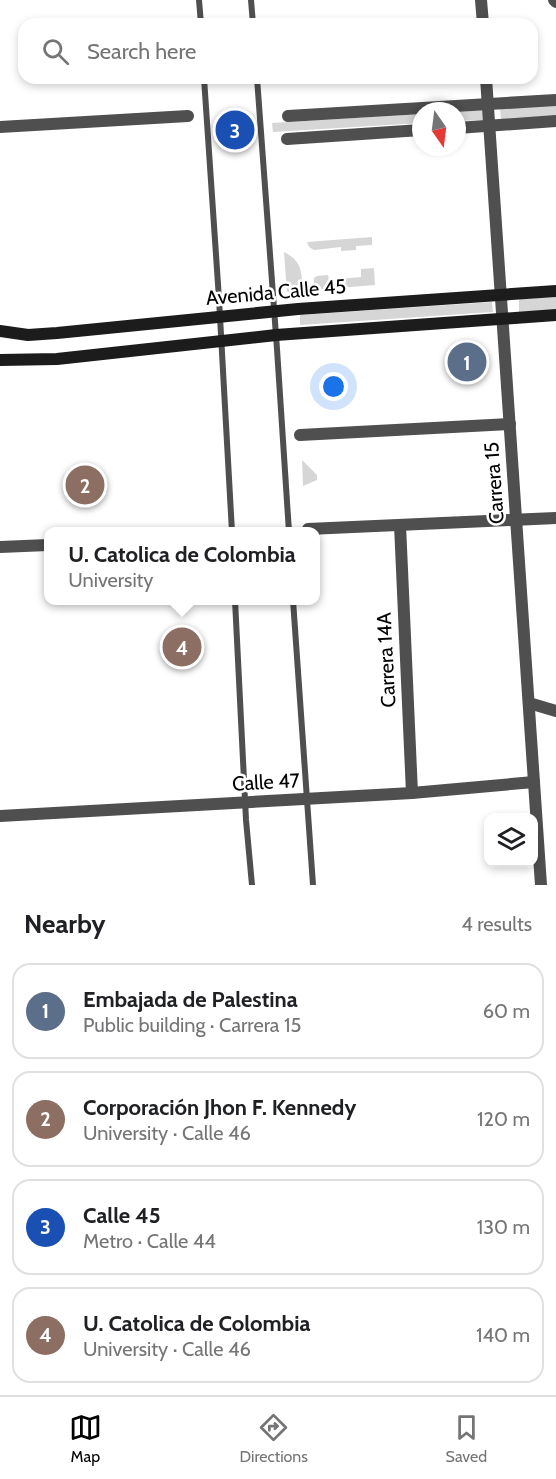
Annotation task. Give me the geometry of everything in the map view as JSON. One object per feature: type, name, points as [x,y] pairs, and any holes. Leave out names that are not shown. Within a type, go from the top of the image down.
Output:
[{"type":"main road","name":"Avenida Calle 45","points":[[0,331],[28,335],[57,333],[274,311],[556,291]]},
{"type":"main road","points":[[0,360],[57,359],[276,335],[556,315]]},
{"type":"street","points":[[481,0],[482,18]]},
{"type":"street","name":"Carrera 15","points":[[486,84],[541,885]]},
{"type":"street","points":[[288,116],[556,100]]},
{"type":"street","points":[[0,127],[188,117]]},
{"type":"street","points":[[466,127],[556,121]]},
{"type":"street","points":[[287,139],[412,131]]},
{"type":"street","points":[[300,435],[510,424]]},
{"type":"street","points":[[320,529],[556,518]]},
{"type":"street","name":"Carrera 14A","points":[[400,525],[412,793]]},
{"type":"street","points":[[0,548],[44,545]]},
{"type":"street","points":[[528,703],[556,711]]},
{"type":"street","name":"Calle 47","points":[[0,816],[412,793],[534,782]]},
{"type":"lane","points":[[199,0],[200,18]]},
{"type":"lane","points":[[251,0],[252,18]]},
{"type":"lane","points":[[204,84],[232,527]]},
{"type":"lane","points":[[257,84],[289,527]]},
{"type":"lane","points":[[235,605],[252,885]]},
{"type":"lane","points":[[293,605],[313,885]]},
{"type":"shaded area","points":[[556,104],[556,116],[501,120],[500,108]]},
{"type":"shaded area","points":[[483,110],[483,120],[466,121],[466,111]]},
{"type":"shaded area","points":[[412,115],[412,124],[273,132],[272,123]]},
{"type":"shaded area","points":[[372,237],[372,245],[356,246],[356,250],[341,251],[341,247],[314,250],[307,242]]},
{"type":"shaded area","points":[[284,252],[298,264],[303,290],[287,292]]},
{"type":"shaded area","points":[[374,268],[375,285],[314,290],[314,278],[317,276],[328,275],[329,280],[361,277],[361,269]]},
{"type":"shaded area","points":[[556,297],[556,310],[519,312],[519,299]]},
{"type":"shaded area","points":[[492,302],[493,312],[300,325],[300,315]]},
{"type":"shaded area","points":[[302,460],[317,475],[317,480],[303,486]]},
{"type":"place","name":"Calle 45","points":[[235,130]]},
{"type":"place","name":"Embajada de Palestina","points":[[467,362]]},
{"type":"place","name":"Corporación Jhon F. Kennedy","points":[[85,485]]},
{"type":"place","name":"U. Catolica de Colombia","points":[[182,647]]}]
